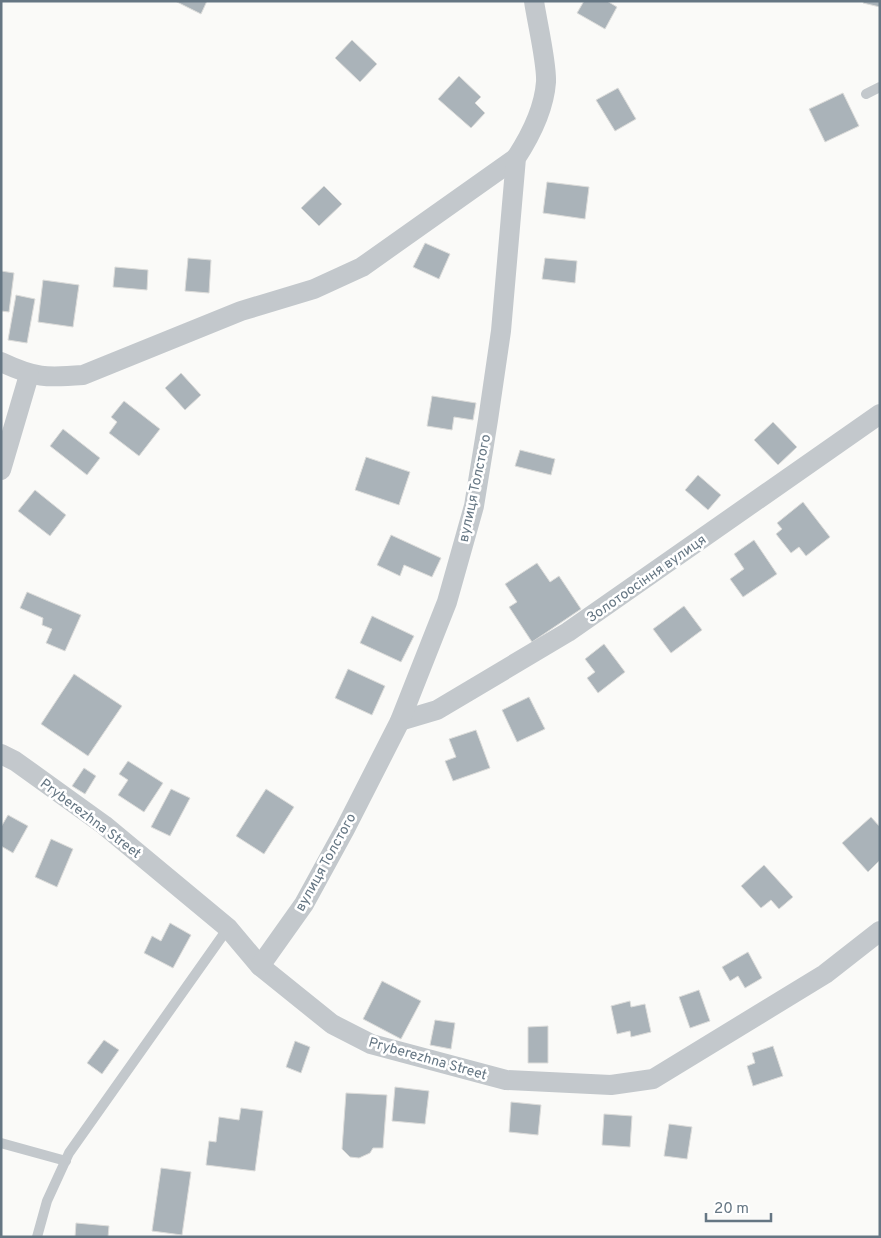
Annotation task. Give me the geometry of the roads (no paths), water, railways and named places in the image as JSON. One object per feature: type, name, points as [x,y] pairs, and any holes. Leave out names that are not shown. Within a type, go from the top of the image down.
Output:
[{"type":"street","name":"вулиця Толстого","points":[[260,966],[304,904],[400,721],[447,602],[474,506],[501,331],[516,158],[532,133],[541,110],[546,82],[534,1]]},
{"type":"street","points":[[1,362],[29,375],[55,377],[83,375],[241,311],[314,289],[362,267],[404,236],[469,194],[516,158]]},
{"type":"street","points":[[1,470],[29,375]]},
{"type":"street","name":"Золотоосіння вулиця","points":[[400,721],[436,710],[568,632],[880,414]]},
{"type":"street","name":"Pryberezhna Street","points":[[1,754],[14,761],[104,825],[228,928],[260,966],[332,1024],[372,1044],[506,1080],[611,1085],[653,1079],[825,974],[880,930]]},
{"type":"lane","points":[[866,94],[880,87]]},
{"type":"lane","points":[[38,1237],[47,1201],[66,1161],[228,928]]},
{"type":"lane","points":[[1,1143],[66,1161]]}]
